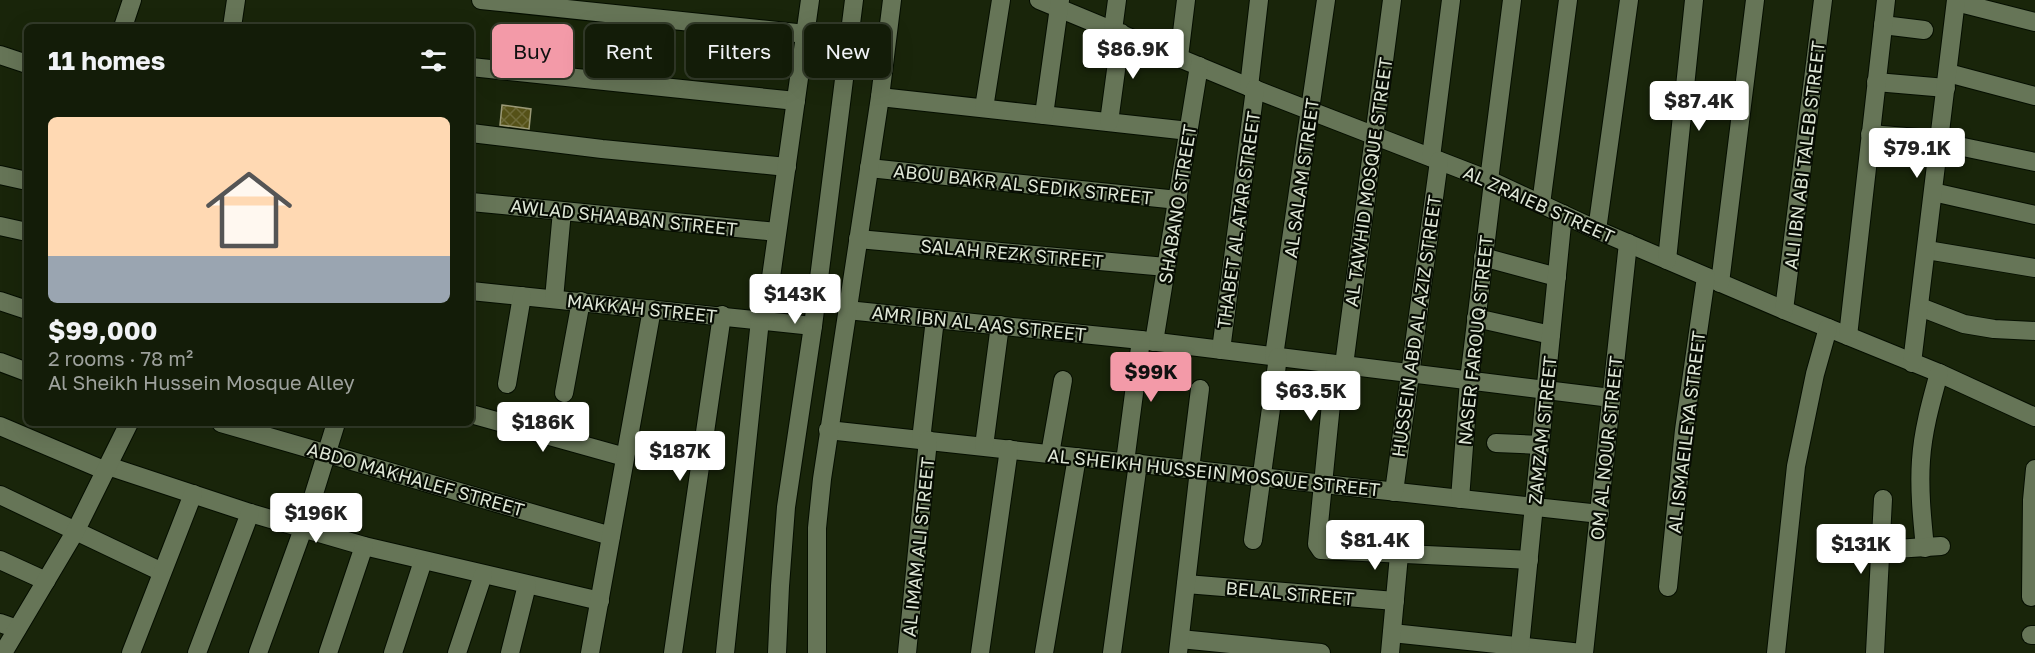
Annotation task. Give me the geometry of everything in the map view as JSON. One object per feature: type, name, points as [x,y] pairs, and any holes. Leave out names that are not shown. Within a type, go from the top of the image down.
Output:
[{"type":"street","points":[[232,24],[236,0]]},
{"type":"street","points":[[481,0],[804,34]]},
{"type":"street","points":[[807,24],[810,0]]},
{"type":"street","points":[[777,653],[786,507],[813,326],[854,0]]},
{"type":"street","points":[[817,653],[817,528],[828,430],[880,97],[892,0]]},
{"type":"street","points":[[984,108],[1001,0]]},
{"type":"street","name":"AL ZRAIEB STREET","points":[[1038,0],[1060,4],[1117,32],[1252,88],[1491,181],[1597,230],[1939,373],[2035,417]]},
{"type":"street","points":[[1109,122],[1117,32],[1117,0]]},
{"type":"street","points":[[1179,57],[1186,0]]},
{"type":"street","name":"THABET AL ATAR STREET","points":[[1221,350],[1252,88],[1259,0]]},
{"type":"street","name":"AL SALAM STREET","points":[[1276,357],[1326,0]]},
{"type":"street","name":"AL TAWHID MOSQUE STREET","points":[[1392,0],[1376,135],[1339,364],[1317,544],[1321,550],[1399,555]]},
{"type":"street","name":"HUSSEIN ABD AL AZIZ STREET","points":[[1394,492],[1411,373],[1451,0]]},
{"type":"street","name":"NASER FAROUQ STREET","points":[[1460,499],[1469,380],[1512,0]]},
{"type":"street","points":[[1541,204],[1568,0]]},
{"type":"street","points":[[1597,230],[1629,0]]},
{"type":"street","points":[[1667,260],[1694,0]]},
{"type":"street","name":"AL ISMAEILEYA STREET","points":[[1668,587],[1684,430],[1713,280],[1755,0]]},
{"type":"street","name":"ALI IBN ABI TALEB STREET","points":[[1784,310],[1823,0]]},
{"type":"street","points":[[1848,336],[1886,0]]},
{"type":"street","points":[[124,24],[129,1]]},
{"type":"street","points":[[1912,363],[1956,1],[2035,22]]},
{"type":"street","points":[[1044,115],[1060,4]]},
{"type":"street","points":[[1883,25],[1924,30]]},
{"type":"street","points":[[725,653],[763,320],[804,47]]},
{"type":"street","points":[[0,55],[24,63]]},
{"type":"street","name":"SHABANO STREET","points":[[1112,653],[1132,463],[1148,341],[1166,267],[1199,66]]},
{"type":"street","points":[[474,68],[796,101]]},
{"type":"street","points":[[1876,82],[1947,81],[2035,96]]},
{"type":"street","points":[[880,97],[1189,131]]},
{"type":"street","points":[[474,134],[787,167]]},
{"type":"street","points":[[1870,134],[1918,138]]},
{"type":"street","points":[[1940,142],[2035,162]]},
{"type":"street","name":"ABOU BAKR AL SEDIK STREET","points":[[869,168],[1178,200]]},
{"type":"street","points":[[0,175],[24,180]]},
{"type":"street","points":[[1933,192],[2035,214]]},
{"type":"street","name":"AWLAD SHAABAN STREET","points":[[474,202],[777,232]]},
{"type":"street","points":[[554,299],[562,211]]},
{"type":"street","name":"ZAMZAM STREET","points":[[1520,646],[1563,214]]},
{"type":"street","points":[[0,226],[24,231]]},
{"type":"street","name":"SALAH REZK STREET","points":[[858,239],[1166,267]]},
{"type":"street","name":"OM AL NOUR STREET","points":[[1583,653],[1628,243]]},
{"type":"street","points":[[1927,250],[2035,268]]},
{"type":"street","points":[[1483,257],[1557,277]]},
{"type":"street","name":"MAKKAH STREET","points":[[474,291],[813,326]]},
{"type":"street","points":[[507,384],[522,296]]},
{"type":"street","points":[[0,301],[24,309]]},
{"type":"street","points":[[564,393],[581,301]]},
{"type":"street","points":[[1920,308],[1964,324],[1994,329],[2035,331]]},
{"type":"street","points":[[591,653],[652,309]]},
{"type":"street","name":"AMR IBN AL AAS STREET","points":[[847,310],[1148,341],[1611,398]]},
{"type":"street","points":[[673,653],[722,315]]},
{"type":"street","points":[[1476,318],[1551,335]]},
{"type":"street","name":"AL IMAM ALI STREET","points":[[907,653],[935,319]]},
{"type":"street","points":[[984,446],[1000,325]]},
{"type":"street","points":[[1776,653],[1796,466],[1815,374],[1828,328]]},
{"type":"street","points":[[1253,540],[1276,357]]},
{"type":"street","points":[[0,362],[24,371]]},
{"type":"street","points":[[1880,550],[1933,547],[1920,503],[1921,459],[1927,416],[1939,373]]},
{"type":"street","points":[[1050,454],[1063,380]]},
{"type":"street","points":[[1200,389],[1186,584],[1179,646],[1321,653]]},
{"type":"street","points":[[474,415],[625,457]]},
{"type":"street","points":[[0,426],[107,468],[303,529],[423,561],[600,601]]},
{"type":"street","points":[[3,653],[9,626],[46,581],[75,532],[128,426]]},
{"type":"street","name":"ABDO MAKHALEF STREET","points":[[232,426],[611,536]]},
{"type":"street","points":[[258,653],[303,529],[335,426]]},
{"type":"street","name":"AL SHEIKH HUSSEIN MOSQUE STREET","points":[[828,430],[1599,514]]},
{"type":"street","points":[[1496,442],[1540,445]]},
{"type":"street","points":[[980,653],[1010,449]]},
{"type":"street","points":[[1044,653],[1077,457]]},
{"type":"street","points":[[2031,597],[2032,500],[2035,469]]},
{"type":"street","points":[[131,653],[192,494]]},
{"type":"street","points":[[0,495],[162,572]]},
{"type":"street","points":[[1875,653],[1883,500]]},
{"type":"street","points":[[196,653],[250,513]]},
{"type":"street","points":[[328,653],[364,546]]},
{"type":"street","points":[[1390,653],[1399,555],[1529,560]]},
{"type":"street","points":[[0,560],[46,581]]},
{"type":"street","points":[[393,653],[423,561]]},
{"type":"street","points":[[457,653],[483,575]]},
{"type":"street","name":"BELAL STREET","points":[[1186,584],[1395,601]]},
{"type":"street","points":[[510,653],[527,585]]},
{"type":"street","points":[[1392,633],[1499,649],[1520,646],[1583,653]]},
{"type":"building","points":[[502,105],[531,109],[529,129],[500,125]]}]
